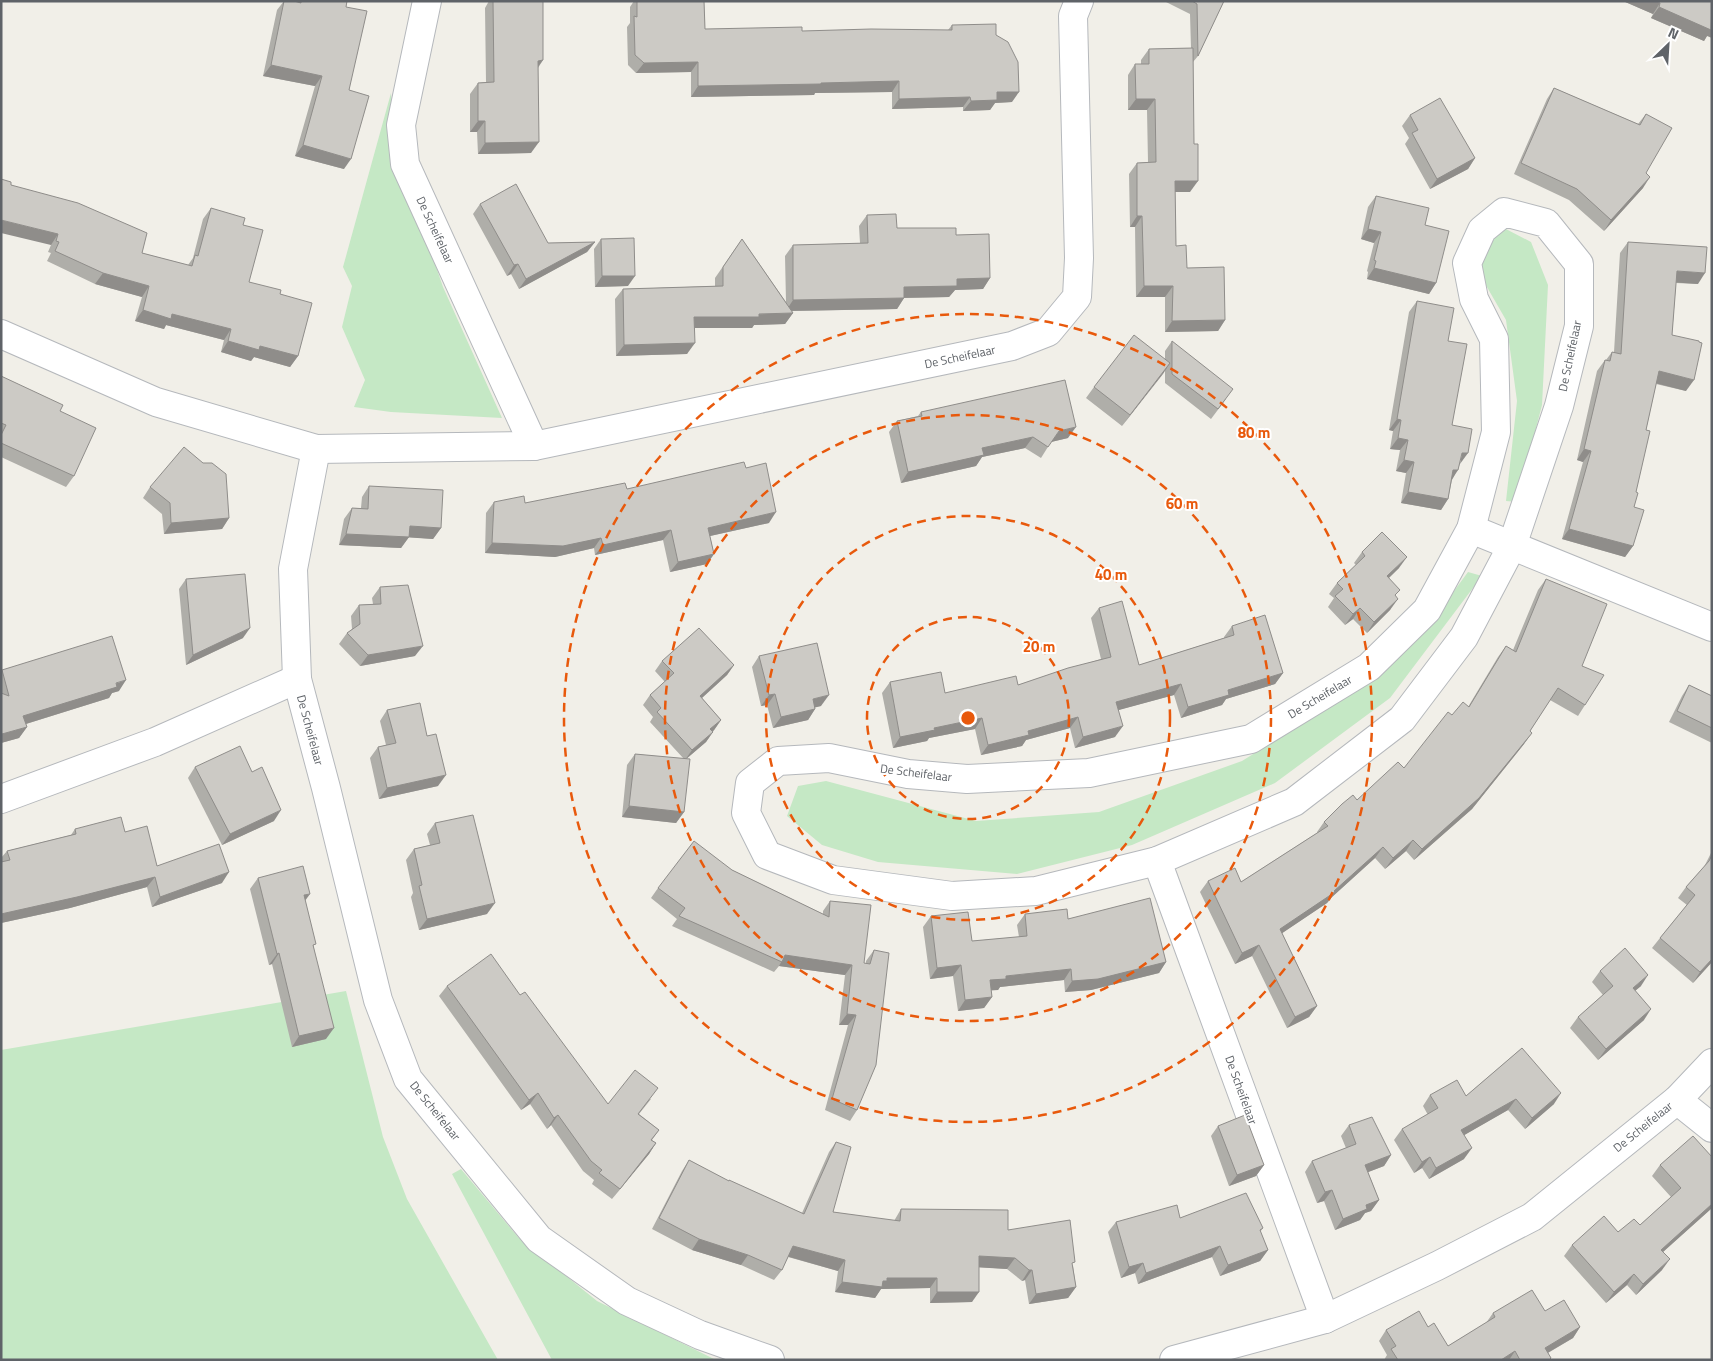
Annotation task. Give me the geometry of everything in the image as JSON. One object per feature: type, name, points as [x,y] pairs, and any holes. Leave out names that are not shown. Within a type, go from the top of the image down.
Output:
[{"type":"street","name":"De Scheifelaar","points":[[427,1],[401,125],[405,164],[534,446]]},
{"type":"street","name":"De Scheifelaar","points":[[1,334],[156,402],[316,449],[534,446],[1012,346],[1048,332],[1077,297],[1079,258],[1073,16],[1079,1]]},
{"type":"street","name":"De Scheifelaar","points":[[1504,212],[1546,223],[1579,264],[1579,326],[1559,406],[1512,546],[1464,637],[1402,719],[1294,802],[1157,861],[1036,891],[952,896],[833,880],[767,855],[746,813],[750,783],[778,761],[829,758],[908,774],[967,779],[1089,773],[1251,739],[1369,667],[1427,610],[1471,529],[1496,432],[1494,339],[1474,299],[1466,263],[1482,230],[1504,212]]},
{"type":"street","name":"De Scheifelaar","points":[[316,449],[293,569],[297,679],[378,1000],[408,1079],[539,1239],[627,1301],[700,1336],[770,1360]]},
{"type":"street","points":[[1471,529],[1712,627]]},
{"type":"street","name":"De Scheifelaar","points":[[1,799],[155,742],[297,679]]},
{"type":"street","name":"De Scheifelaar","points":[[1157,861],[1325,1319]]},
{"type":"street","name":"De Scheifelaar","points":[[1174,1360],[1325,1319],[1437,1266],[1532,1217],[1677,1100],[1712,1063]]},
{"type":"street","name":"De Scheifelaar","points":[[1677,1100],[1712,1128]]},
{"type":"green space","points":[[391,93],[394,144],[443,287],[502,418],[391,412],[354,407],[365,380],[342,327],[352,286],[343,267]]},
{"type":"green space","points":[[1504,228],[1531,242],[1548,285],[1542,405],[1517,502],[1506,501],[1517,401],[1506,320],[1480,275],[1483,242]]},
{"type":"green space","points":[[1468,572],[1482,576],[1390,698],[1275,783],[1132,845],[1017,874],[878,862],[822,845],[787,816],[798,786],[826,781],[976,821],[1099,812],[1242,761],[1378,676],[1440,610]]},
{"type":"green space","points":[[346,991],[383,1137],[407,1199],[498,1360],[1,1360],[1,1050]]},
{"type":"green space","points":[[461,1169],[518,1237],[597,1301],[716,1360],[552,1360],[452,1174]]},
{"type":"building","points":[[284,1],[301,3],[301,1],[347,1],[346,7],[367,11],[349,90],[369,96],[351,159],[303,145],[322,76],[271,65]]},
{"type":"building","points":[[493,1],[543,1],[543,60],[538,61],[539,142],[485,143],[485,121],[478,121],[478,83],[494,82]]},
{"type":"building","points":[[637,1],[704,1],[705,29],[802,27],[802,31],[871,29],[952,30],[952,25],[996,24],[996,35],[1008,42],[1018,62],[1019,92],[997,92],[997,100],[971,101],[970,97],[899,99],[899,81],[698,86],[698,62],[644,63],[635,55],[634,16],[637,17]]},
{"type":"building","points":[[1192,1],[1224,1],[1198,56],[1197,4]]},
{"type":"building","points":[[1656,1],[1712,1],[1711,30],[1659,7],[1660,3]]},
{"type":"building","points":[[1193,48],[1194,144],[1198,144],[1198,181],[1175,181],[1176,246],[1186,245],[1187,268],[1224,267],[1225,320],[1172,321],[1173,286],[1144,286],[1142,216],[1137,216],[1137,163],[1156,162],[1155,99],[1136,99],[1135,64],[1149,64],[1149,49]]},
{"type":"building","points":[[1554,88],[1640,125],[1646,114],[1672,128],[1646,173],[1650,177],[1611,220],[1577,189],[1521,163]]},
{"type":"building","points":[[1440,98],[1475,158],[1437,179],[1412,133],[1418,130],[1410,115]]},
{"type":"building","points":[[1,179],[11,182],[11,185],[78,203],[147,233],[142,253],[192,266],[195,255],[198,256],[211,208],[245,218],[243,225],[263,230],[249,282],[281,290],[280,294],[312,303],[298,356],[260,346],[259,350],[228,341],[231,329],[172,314],[171,319],[143,310],[149,286],[103,273],[55,251],[59,242],[56,241],[58,234],[1,220]]},
{"type":"building","points":[[516,184],[548,243],[595,242],[526,279],[518,264],[514,265],[480,204]]},
{"type":"building","points":[[1376,196],[1429,208],[1425,225],[1449,231],[1436,283],[1374,268],[1376,261],[1374,260],[1381,232],[1368,229]]},
{"type":"building","points":[[896,214],[897,228],[956,228],[956,235],[989,234],[990,278],[957,279],[957,286],[904,287],[904,298],[793,300],[793,245],[868,243],[867,215]]},
{"type":"building","points":[[634,238],[635,276],[602,276],[601,239]]},
{"type":"building","points":[[742,239],[793,313],[759,314],[759,317],[694,317],[695,343],[624,345],[623,289],[723,286],[723,267]]},
{"type":"building","points":[[1628,242],[1707,247],[1705,273],[1677,271],[1672,335],[1702,343],[1694,380],[1659,371],[1646,430],[1650,431],[1634,507],[1644,510],[1633,546],[1569,529],[1591,451],[1584,449],[1605,360],[1610,361],[1612,352],[1621,354]]},
{"type":"building","points":[[1417,301],[1454,308],[1448,341],[1467,344],[1452,425],[1472,429],[1468,453],[1462,453],[1458,470],[1453,470],[1448,499],[1408,492],[1414,462],[1404,460],[1408,440],[1398,438],[1401,420],[1397,419]]},
{"type":"building","points":[[1134,335],[1170,363],[1130,415],[1094,387]]},
{"type":"building","points":[[1172,341],[1233,389],[1218,409],[1172,374]]},
{"type":"building","points":[[1,376],[63,405],[60,411],[96,428],[74,476],[1,443],[1,435],[6,425],[1,423]]},
{"type":"building","points":[[1065,380],[1076,427],[1059,431],[1048,447],[1033,437],[982,448],[984,455],[908,472],[897,421],[922,416],[921,412]]},
{"type":"building","points":[[184,447],[203,463],[212,463],[226,474],[229,518],[171,523],[170,503],[150,487]]},
{"type":"building","points":[[744,462],[746,468],[766,463],[776,512],[708,528],[714,554],[678,562],[671,530],[603,545],[601,538],[563,546],[492,543],[494,502],[524,496],[525,503],[625,483],[627,489]]},
{"type":"building","points":[[369,486],[443,490],[441,528],[410,526],[409,537],[346,534],[352,508],[368,509]]},
{"type":"building","points":[[1382,532],[1407,557],[1387,576],[1400,590],[1395,595],[1398,599],[1374,622],[1360,608],[1353,614],[1335,596],[1343,589],[1337,583],[1365,556],[1362,552]]},
{"type":"building","points":[[245,574],[250,628],[193,655],[186,579]]},
{"type":"building","points":[[1546,579],[1607,604],[1582,666],[1604,675],[1585,705],[1558,688],[1530,731],[1532,733],[1479,798],[1422,849],[1413,840],[1393,858],[1383,847],[1335,892],[1280,929],[1317,1006],[1295,1017],[1259,945],[1242,953],[1208,881],[1235,868],[1241,882],[1328,826],[1324,822],[1342,804],[1353,795],[1357,800],[1398,762],[1404,768],[1448,712],[1452,715],[1463,702],[1469,707],[1506,646],[1516,652]]},
{"type":"building","points":[[408,585],[423,646],[368,655],[347,633],[360,624],[359,605],[381,604],[380,587]]},
{"type":"building","points":[[1122,601],[1139,665],[1234,635],[1232,626],[1265,615],[1283,673],[1228,690],[1229,695],[1188,707],[1181,684],[1116,702],[1123,726],[1083,737],[1078,717],[1028,731],[1029,735],[988,745],[982,718],[900,737],[890,682],[941,672],[945,693],[1016,676],[1018,685],[1068,668],[1111,657],[1099,608]]},
{"type":"building","points":[[699,628],[734,665],[700,696],[721,720],[710,729],[713,732],[692,750],[657,712],[661,708],[650,695],[674,673],[662,661]]},
{"type":"building","points":[[112,636],[126,680],[116,683],[117,687],[23,716],[27,727],[2,734],[1,693],[9,696],[2,670]]},
{"type":"building","points":[[817,643],[829,695],[813,699],[815,709],[781,717],[775,694],[769,695],[759,656]]},
{"type":"building","points":[[1689,685],[1712,696],[1712,728],[1677,711]]},
{"type":"building","points":[[420,703],[427,736],[436,734],[446,775],[387,788],[378,747],[396,743],[387,710]]},
{"type":"building","points":[[240,746],[252,772],[262,767],[281,810],[230,834],[195,767]]},
{"type":"building","points":[[635,754],[690,759],[684,812],[629,806]]},
{"type":"building","points":[[473,815],[495,903],[427,919],[419,886],[422,885],[414,849],[440,843],[435,823]]},
{"type":"building","points":[[121,817],[125,832],[147,826],[157,866],[219,844],[229,872],[160,897],[155,877],[1,914],[1,862],[10,860],[7,851],[76,834],[75,829]]},
{"type":"building","points":[[694,841],[732,870],[829,917],[830,901],[871,905],[864,963],[870,964],[874,950],[889,953],[876,1065],[857,1110],[832,1099],[856,1015],[847,1014],[852,965],[785,955],[782,962],[679,916],[685,908],[658,888]]},
{"type":"building","points":[[1712,855],[1712,959],[1700,972],[1660,938],[1695,895],[1686,887]]},
{"type":"building","points":[[303,866],[310,894],[304,895],[316,944],[313,945],[334,1028],[299,1036],[258,878]]},
{"type":"building","points":[[1150,898],[1166,962],[1098,979],[1072,981],[1071,969],[1006,976],[1006,979],[990,980],[992,997],[965,1000],[961,965],[937,968],[931,916],[968,912],[972,941],[1027,936],[1025,914],[1067,909],[1068,919]]},
{"type":"building","points":[[1625,948],[1648,975],[1633,988],[1651,1009],[1606,1049],[1578,1017],[1613,986],[1600,971]]},
{"type":"building","points":[[491,954],[520,995],[525,992],[608,1104],[635,1070],[658,1088],[638,1114],[659,1130],[651,1140],[656,1143],[620,1189],[599,1173],[602,1170],[591,1161],[558,1115],[554,1118],[538,1093],[529,1100],[447,986]]},
{"type":"building","points":[[1522,1048],[1561,1093],[1532,1118],[1516,1099],[1461,1130],[1472,1148],[1436,1168],[1430,1157],[1422,1162],[1402,1129],[1438,1108],[1430,1095],[1457,1080],[1466,1096]]},
{"type":"building","points":[[1245,1115],[1264,1165],[1237,1175],[1218,1126]]},
{"type":"building","points":[[1372,1117],[1391,1155],[1365,1165],[1379,1200],[1366,1205],[1367,1209],[1343,1219],[1332,1190],[1325,1192],[1312,1161],[1356,1144],[1349,1125]]},
{"type":"building","points":[[1693,1136],[1712,1157],[1712,1204],[1661,1250],[1670,1259],[1643,1284],[1634,1274],[1614,1292],[1572,1245],[1604,1216],[1618,1232],[1634,1219],[1640,1225],[1681,1188],[1660,1165]]},
{"type":"building","points":[[836,1142],[851,1147],[833,1212],[900,1221],[901,1209],[1008,1210],[1008,1230],[1070,1220],[1075,1262],[1072,1263],[1076,1287],[1036,1294],[1032,1270],[1029,1270],[1015,1258],[979,1256],[979,1292],[937,1292],[937,1278],[887,1278],[887,1281],[883,1281],[882,1287],[842,1282],[845,1260],[793,1246],[782,1270],[748,1255],[699,1239],[659,1218],[689,1160],[729,1181],[804,1214]]},
{"type":"building","points":[[1246,1193],[1263,1228],[1260,1230],[1268,1250],[1228,1265],[1220,1246],[1146,1273],[1143,1263],[1129,1267],[1116,1222],[1177,1205],[1180,1218]]},
{"type":"building","points":[[1532,1290],[1545,1311],[1564,1300],[1580,1327],[1545,1348],[1551,1358],[1549,1360],[1520,1360],[1515,1351],[1501,1360],[1398,1360],[1391,1349],[1396,1346],[1386,1330],[1419,1311],[1428,1327],[1434,1323],[1448,1346],[1495,1317],[1493,1313]]}]
